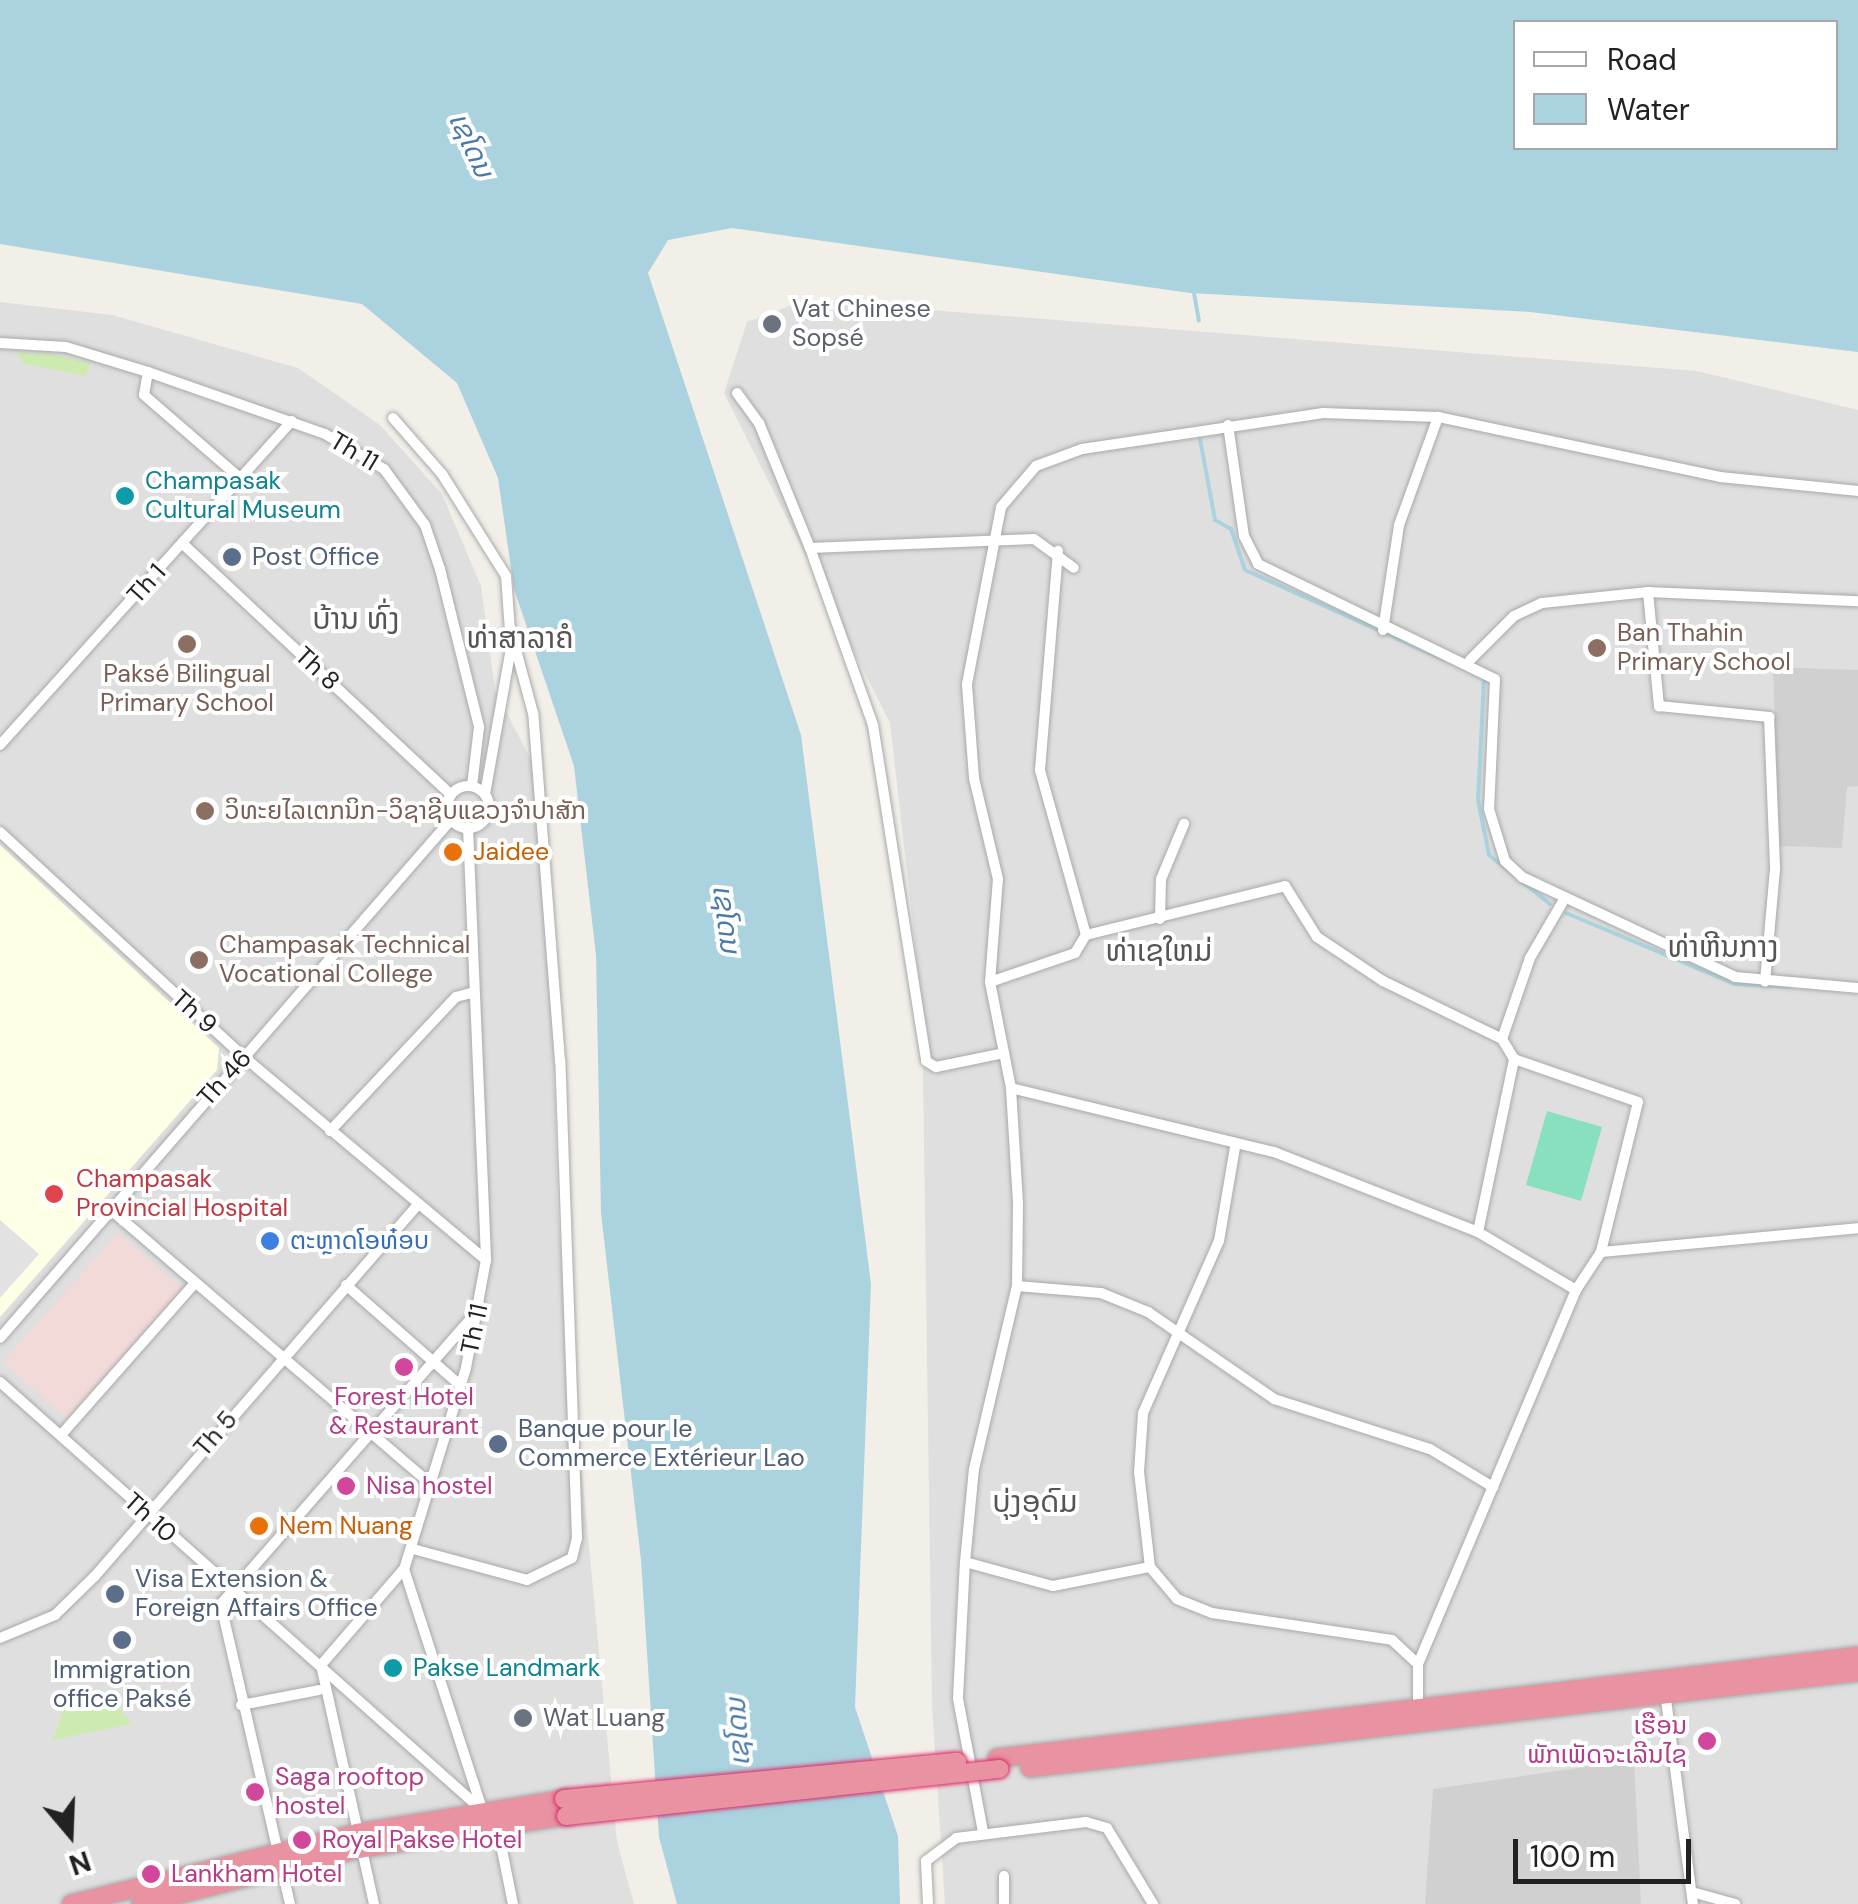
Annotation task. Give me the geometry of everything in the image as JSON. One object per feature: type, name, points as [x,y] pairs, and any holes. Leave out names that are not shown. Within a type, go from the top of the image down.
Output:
[{"type":"highway","points":[[1664,1690],[1858,1656]]},
{"type":"highway","points":[[71,1904],[482,1810],[565,1808],[1858,1672]]},
{"type":"highway","points":[[358,1841],[497,1824],[565,1808]]},
{"type":"highway","points":[[141,1904],[279,1859]]},
{"type":"street","name":"Th 11","points":[[0,343],[66,348],[292,422],[359,450],[407,494],[424,525],[479,728],[472,786]]},
{"type":"street","points":[[148,372],[144,395],[242,479]]},
{"type":"street","points":[[736,393],[760,423],[810,548],[873,725],[926,1062],[936,1068],[1004,1053]]},
{"type":"street","points":[[983,1832],[958,1698],[965,1562],[974,1468],[1017,1286],[1010,1088],[990,982],[998,879],[974,778],[967,684],[992,540],[1020,479],[1054,457],[1228,425],[1323,413],[1438,417],[1720,477],[1858,491]]},
{"type":"street","points":[[1384,630],[1399,525],[1438,417]]},
{"type":"street","points":[[392,418],[442,474],[506,576],[509,688],[486,794],[488,815],[468,828],[451,820],[451,795],[472,786],[486,794]]},
{"type":"street","name":"Th 1","points":[[0,745],[292,422]]},
{"type":"street","points":[[1228,425],[1244,536],[1258,564],[1384,630],[1470,660],[1496,692],[1486,776],[1496,840],[1513,869],[1562,903],[1765,982],[1858,988]]},
{"type":"street","points":[[810,548],[883,552],[1034,539],[1058,551],[1074,568]]},
{"type":"street","name":"Th 8","points":[[183,544],[451,795]]},
{"type":"street","points":[[990,982],[1075,953],[1086,934],[1040,770],[1058,551]]},
{"type":"street","points":[[1470,660],[1527,608],[1648,592],[1858,601]]},
{"type":"street","points":[[1648,592],[1660,706],[1769,716],[1775,869],[1765,982]]},
{"type":"street","points":[[413,1548],[527,1580],[572,1558],[577,1538],[560,1061],[533,712],[510,628]]},
{"type":"street","name":"Th 46","points":[[0,1338],[451,820]]},
{"type":"street","points":[[1160,919],[1161,878],[1184,824]]},
{"type":"street","name":"Th 11","points":[[320,1665],[404,1569],[482,1306],[486,1260],[471,993],[468,828]]},
{"type":"street","name":"Th 9","points":[[0,832],[244,1057],[416,1208],[486,1260]]},
{"type":"street","points":[[1086,934],[1285,886],[1317,937],[1443,1016],[1502,1039],[1514,1059],[1638,1102],[1602,1252],[1576,1290],[1418,1664],[1419,1716]]},
{"type":"street","points":[[1502,1039],[1530,958],[1562,903]]},
{"type":"street","points":[[330,1131],[456,996],[471,993]]},
{"type":"street","points":[[1478,1232],[1514,1059]]},
{"type":"street","points":[[1010,1088],[1236,1147],[1274,1152],[1478,1232],[1576,1290]]},
{"type":"street","points":[[1236,1147],[1219,1241],[1174,1332],[1139,1442],[1150,1568],[1176,1599],[1212,1613],[1392,1640],[1418,1664]]},
{"type":"street","name":"Th 5","points":[[0,1638],[55,1615],[416,1208]]},
{"type":"street","points":[[110,1210],[431,1484]]},
{"type":"street","points":[[1602,1252],[1858,1228]]},
{"type":"street","points":[[61,1435],[194,1284]]},
{"type":"street","points":[[346,1285],[460,1385]]},
{"type":"street","points":[[1017,1286],[1101,1293],[1174,1332],[1274,1398],[1430,1449],[1492,1487]]},
{"type":"street","points":[[290,1904],[222,1626],[228,1588],[430,1357],[482,1306]]},
{"type":"street","name":"Th 10","points":[[0,1382],[482,1810]]},
{"type":"street","points":[[965,1562],[1053,1586],[1150,1568]]},
{"type":"street","points":[[404,1569],[482,1810]]},
{"type":"street","points":[[320,1665],[319,1690],[374,1904]]},
{"type":"street","points":[[241,1705],[319,1690]]},
{"type":"street","points":[[1664,1690],[1693,1898],[1735,1904]]},
{"type":"street","points":[[928,1904],[926,1861],[983,1832],[1099,1823],[1153,1904]]},
{"type":"street","points":[[497,1824],[513,1904]]},
{"type":"street","points":[[1004,1876],[1004,1904]]},
{"type":"shaded area","points":[[805,300],[1697,371],[1858,410],[1858,1904],[945,1904],[932,1707],[922,1004],[890,723],[724,393],[747,322]]},
{"type":"shaded area","points":[[0,302],[112,315],[298,368],[380,425],[442,494],[481,586],[495,690],[546,789],[558,1219],[617,1842],[634,1904],[0,1904]]},
{"type":"shaded area","points":[[1773,667],[1858,670],[1858,786],[1847,787],[1842,848],[1780,846]]},
{"type":"shaded area","name":"Champasak Provincial Hospital","points":[[0,845],[219,1048],[217,1070],[0,1317]]},
{"type":"shaded area","points":[[0,1220],[39,1254],[0,1298]]},
{"type":"shaded area","points":[[118,1233],[185,1291],[70,1421],[3,1362]]},
{"type":"shaded area","points":[[1634,1760],[1641,1904],[1425,1904],[1433,1789]]},
{"type":"green space","points":[[16,353],[51,354],[91,363],[85,376],[24,364]]},
{"type":"green space","points":[[1547,1111],[1602,1127],[1581,1201],[1526,1185]]},
{"type":"green space","points":[[110,1696],[132,1724],[53,1740],[64,1707]]},
{"type":"water","name":"ເຊໂດນ","points":[[0,0],[1858,0],[1858,352],[1530,312],[1190,293],[732,228],[668,240],[648,273],[801,735],[871,1284],[855,1707],[898,1836],[900,1904],[677,1904],[659,1837],[641,1560],[601,1213],[596,955],[574,766],[514,589],[498,478],[457,383],[362,304],[0,244]]},
{"type":"waterway","points":[[1194,293],[1199,321]]},
{"type":"waterway","points":[[1200,439],[1215,520],[1231,529],[1245,570],[1444,660]]},
{"type":"waterway","points":[[1484,678],[1478,800],[1489,855],[1550,904]]},
{"type":"waterway","points":[[1566,913],[1735,984],[1789,987]]},
{"type":"place","name":"Vat Chinese Sopsé","points":[[772,324]]},
{"type":"place","name":"Champasak Cultural Museum","points":[[125,496]]},
{"type":"place","name":"Post Office","points":[[232,557]]},
{"type":"place","name":"Paksé Bilingual Primary School","points":[[187,644]]},
{"type":"place","name":"Ban Thahin Primary School","points":[[1597,648]]},
{"type":"place","name":"ວິທະຍໄລເຕກນິກ-ວິຊາຊີບແຂວງຈໍາປາສັກ","points":[[205,811]]},
{"type":"place","name":"Jaidee","points":[[453,852]]},
{"type":"place","name":"Champasak Technical Vocational College","points":[[199,960]]},
{"type":"place","name":"Champasak Provincial Hospital","points":[[54,1194]]},
{"type":"place","name":"ຕະຫຼາດໂອທ໋ອບ","points":[[270,1241]]},
{"type":"place","name":"Forest Hotel & Restaurant","points":[[404,1367]]},
{"type":"place","name":"Banque pour le Commerce Extérieur Lao","points":[[498,1444]]},
{"type":"place","name":"Nisa hostel","points":[[346,1486]]},
{"type":"place","name":"Nem Nuang","points":[[259,1526]]},
{"type":"place","name":"Visa Extension & Foreign Affairs Office","points":[[115,1594]]},
{"type":"place","name":"Immigration office Paksé","points":[[122,1640]]},
{"type":"place","name":"Pakse Landmark","points":[[393,1668]]},
{"type":"place","name":"Wat Luang","points":[[523,1718]]},
{"type":"place","name":"ເຮືອນ ພັກເພັດຈະເລີນໄຊ","points":[[1707,1741]]},
{"type":"place","name":"Saga rooftop hostel","points":[[255,1792]]},
{"type":"place","name":"Royal Pakse Hotel","points":[[302,1840]]},
{"type":"place","name":"Lankham Hotel","points":[[151,1874]]},
{"type":"district","name":"ບ້ານ ທົ່ງ","points":[[356,619]]},
{"type":"district","name":"ທ່າສາລາຄໍ","points":[[520,638]]},
{"type":"district","name":"ທ່າຫີນກາງ","points":[[1723,947]]},
{"type":"district","name":"ທ່າເຊໃຫມ່","points":[[1159,951]]},
{"type":"district","name":"ບຸ່ງອຸດົມ","points":[[1035,1502]]}]
